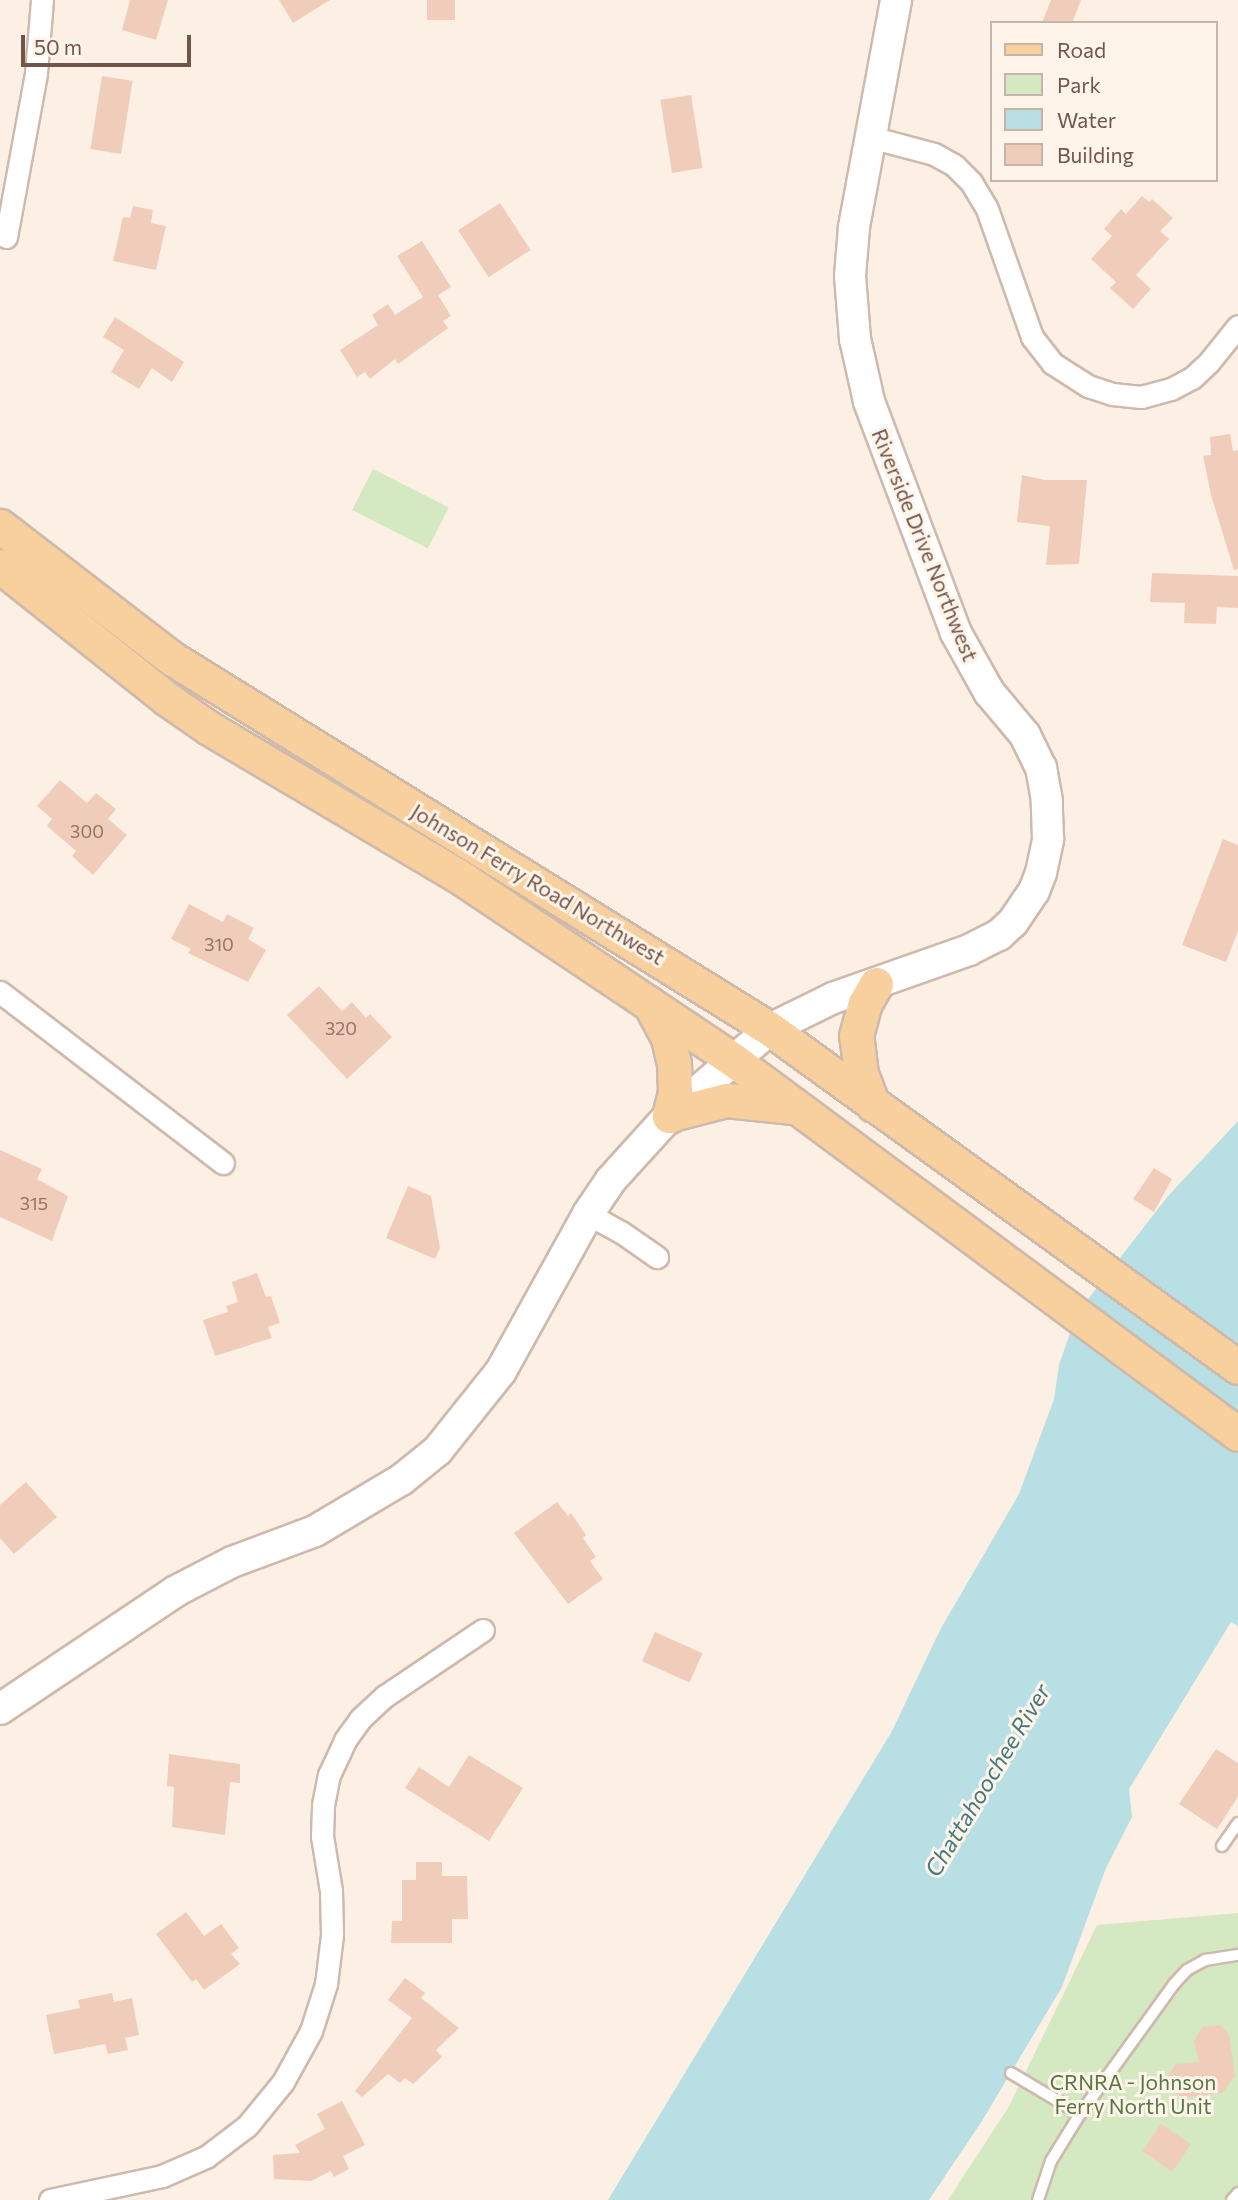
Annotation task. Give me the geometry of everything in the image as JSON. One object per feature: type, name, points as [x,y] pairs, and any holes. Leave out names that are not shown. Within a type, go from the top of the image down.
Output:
[{"type":"main road","name":"Johnson Ferry Road Northwest","points":[[0,526],[173,659],[770,1029],[1238,1367]]},
{"type":"main road","name":"Johnson Ferry Road Northwest","points":[[0,566],[167,699],[209,728],[463,879],[732,1059],[1238,1434]]},
{"type":"main road","points":[[873,1105],[861,1074],[856,1036],[862,1010],[876,984]]},
{"type":"main road","points":[[649,1002],[668,1038],[674,1063],[675,1092],[671,1115],[732,1100],[799,1108]]},
{"type":"street","points":[[6,237],[36,73],[42,0]]},
{"type":"street","name":"Riverside Drive Northwest","points":[[0,1709],[176,1591],[232,1562],[315,1531],[401,1480],[438,1450],[501,1371],[588,1214],[610,1181],[671,1115],[732,1059],[770,1029],[833,998],[969,950],[999,934],[1013,922],[1034,891],[1048,839],[1045,784],[1034,750],[989,692],[965,653],[869,401],[855,339],[850,276],[854,227],[896,0]]},
{"type":"street","points":[[870,137],[934,154],[954,165],[971,182],[987,209],[1032,337],[1052,363],[1088,386],[1112,394],[1141,397],[1171,389],[1200,370],[1238,326]]},
{"type":"street","points":[[0,992],[223,1163]]},
{"type":"street","points":[[588,1214],[621,1232],[657,1257]]},
{"type":"street","points":[[50,2200],[162,2176],[206,2157],[247,2126],[283,2082],[311,2031],[326,1984],[332,1935],[331,1891],[322,1836],[323,1805],[329,1775],[345,1740],[376,1703],[483,1630]]},
{"type":"lane","points":[[1222,1846],[1238,1823]]},
{"type":"lane","points":[[1038,2200],[1051,2161],[1080,2114],[1187,1970],[1205,1960],[1238,1955]]},
{"type":"lane","points":[[1011,2073],[1080,2114]]},
{"type":"lane","points":[[1232,2200],[1238,2193]]},
{"type":"green space","points":[[373,469],[449,508],[428,549],[352,510]]},
{"type":"green space","name":"CRNRA - Johnson Ferry North Unit","points":[[1238,1913],[1238,2200],[948,2200],[1008,2108],[1097,1925]]},
{"type":"water","name":"Chattahoochee River","points":[[1238,1121],[1238,1626],[1231,1622],[1129,1789],[1132,1817],[1106,1868],[1062,1987],[982,2121],[929,2200],[608,2200],[892,1731],[940,1630],[1019,1494],[1054,1399],[1059,1365],[1070,1333],[1085,1303],[1168,1196]]},
{"type":"building","points":[[130,0],[168,0],[156,40],[122,30]]},
{"type":"building","points":[[279,0],[330,0],[293,23]]},
{"type":"building","points":[[427,0],[455,0],[455,20],[427,20]]},
{"type":"building","points":[[1051,0],[1081,0],[1073,21],[1043,21]]},
{"type":"building","points":[[102,76],[133,81],[121,154],[90,149]]},
{"type":"building","points":[[691,95],[703,168],[672,173],[660,100]]},
{"type":"building","points":[[1142,196],[1149,202],[1152,199],[1173,218],[1160,231],[1169,239],[1136,275],[1151,289],[1133,309],[1110,288],[1116,282],[1091,259],[1112,236],[1104,229],[1121,209],[1126,214]]},
{"type":"building","points":[[500,203],[530,250],[489,277],[458,230]]},
{"type":"building","points":[[133,206],[153,210],[151,223],[166,226],[156,270],[113,261],[123,217],[130,218]]},
{"type":"building","points":[[422,241],[451,287],[438,295],[451,316],[443,321],[448,328],[398,364],[395,359],[370,379],[365,372],[357,377],[340,350],[378,325],[372,315],[388,304],[395,315],[423,297],[397,256]]},
{"type":"building","points":[[115,317],[184,362],[172,382],[152,368],[139,389],[111,372],[124,350],[103,337]]},
{"type":"building","points":[[1230,434],[1233,451],[1238,450],[1238,569],[1234,570],[1211,495],[1203,456],[1211,455],[1210,437]]},
{"type":"building","points":[[1022,475],[1045,480],[1087,480],[1079,564],[1046,565],[1050,526],[1017,522]]},
{"type":"building","points":[[1152,573],[1238,576],[1238,608],[1217,607],[1216,624],[1184,623],[1185,603],[1150,602]]},
{"type":"building","points":[[60,780],[87,803],[96,793],[116,809],[108,819],[127,835],[93,875],[72,856],[76,851],[47,826],[52,819],[37,806]]},
{"type":"building","points":[[1223,839],[1238,845],[1238,931],[1226,962],[1182,945]]},
{"type":"building","points":[[189,904],[223,922],[227,914],[254,928],[248,939],[266,950],[248,982],[188,953],[191,949],[171,939]]},
{"type":"building","points":[[319,986],[342,1011],[352,1002],[366,1018],[370,1014],[392,1037],[347,1079],[287,1015]]},
{"type":"building","points":[[0,1150],[42,1169],[37,1179],[68,1196],[52,1241],[0,1217]]},
{"type":"building","points":[[1154,1168],[1172,1179],[1154,1212],[1133,1199]]},
{"type":"building","points":[[408,1186],[431,1196],[440,1248],[435,1259],[386,1238]]},
{"type":"building","points":[[257,1273],[266,1297],[271,1296],[280,1323],[268,1327],[272,1338],[215,1356],[203,1320],[228,1312],[226,1306],[238,1302],[232,1282]]},
{"type":"building","points":[[26,1482],[57,1517],[14,1554],[0,1538],[0,1505]]},
{"type":"building","points":[[557,1502],[568,1516],[571,1513],[586,1535],[583,1538],[596,1557],[590,1561],[603,1579],[568,1604],[514,1533]]},
{"type":"building","points":[[655,1632],[703,1653],[689,1682],[642,1661]]},
{"type":"building","points":[[1216,1749],[1238,1763],[1238,1797],[1217,1829],[1179,1804]]},
{"type":"building","points":[[169,1754],[240,1764],[240,1783],[230,1782],[225,1835],[172,1827],[174,1787],[167,1786]]},
{"type":"building","points":[[469,1755],[523,1788],[489,1841],[405,1788],[419,1767],[449,1787]]},
{"type":"building","points":[[416,1862],[442,1862],[442,1876],[467,1876],[468,1919],[452,1919],[452,1943],[391,1943],[392,1921],[402,1921],[402,1880],[416,1880]]},
{"type":"building","points":[[186,1912],[204,1936],[221,1924],[239,1948],[231,1954],[240,1964],[204,1990],[196,1979],[192,1982],[156,1934]]},
{"type":"building","points":[[405,1978],[425,1993],[421,1998],[459,2028],[436,2050],[442,2057],[413,2084],[405,2078],[400,2083],[388,2074],[362,2097],[355,2091],[412,2018],[388,2000]]},
{"type":"building","points":[[112,1993],[114,2002],[132,1998],[139,2035],[125,2038],[128,2050],[108,2054],[105,2044],[54,2054],[46,2015],[80,2008],[78,2000]]},
{"type":"building","points":[[1220,2025],[1229,2034],[1235,2076],[1222,2093],[1182,2098],[1169,2089],[1168,2075],[1176,2064],[1199,2062],[1194,2041],[1202,2027]]},
{"type":"building","points":[[342,2101],[365,2145],[343,2156],[349,2169],[334,2177],[331,2171],[311,2181],[274,2179],[273,2155],[300,2153],[295,2145],[325,2129],[317,2114]]},
{"type":"building","points":[[1161,2124],[1191,2144],[1172,2171],[1143,2151]]}]
